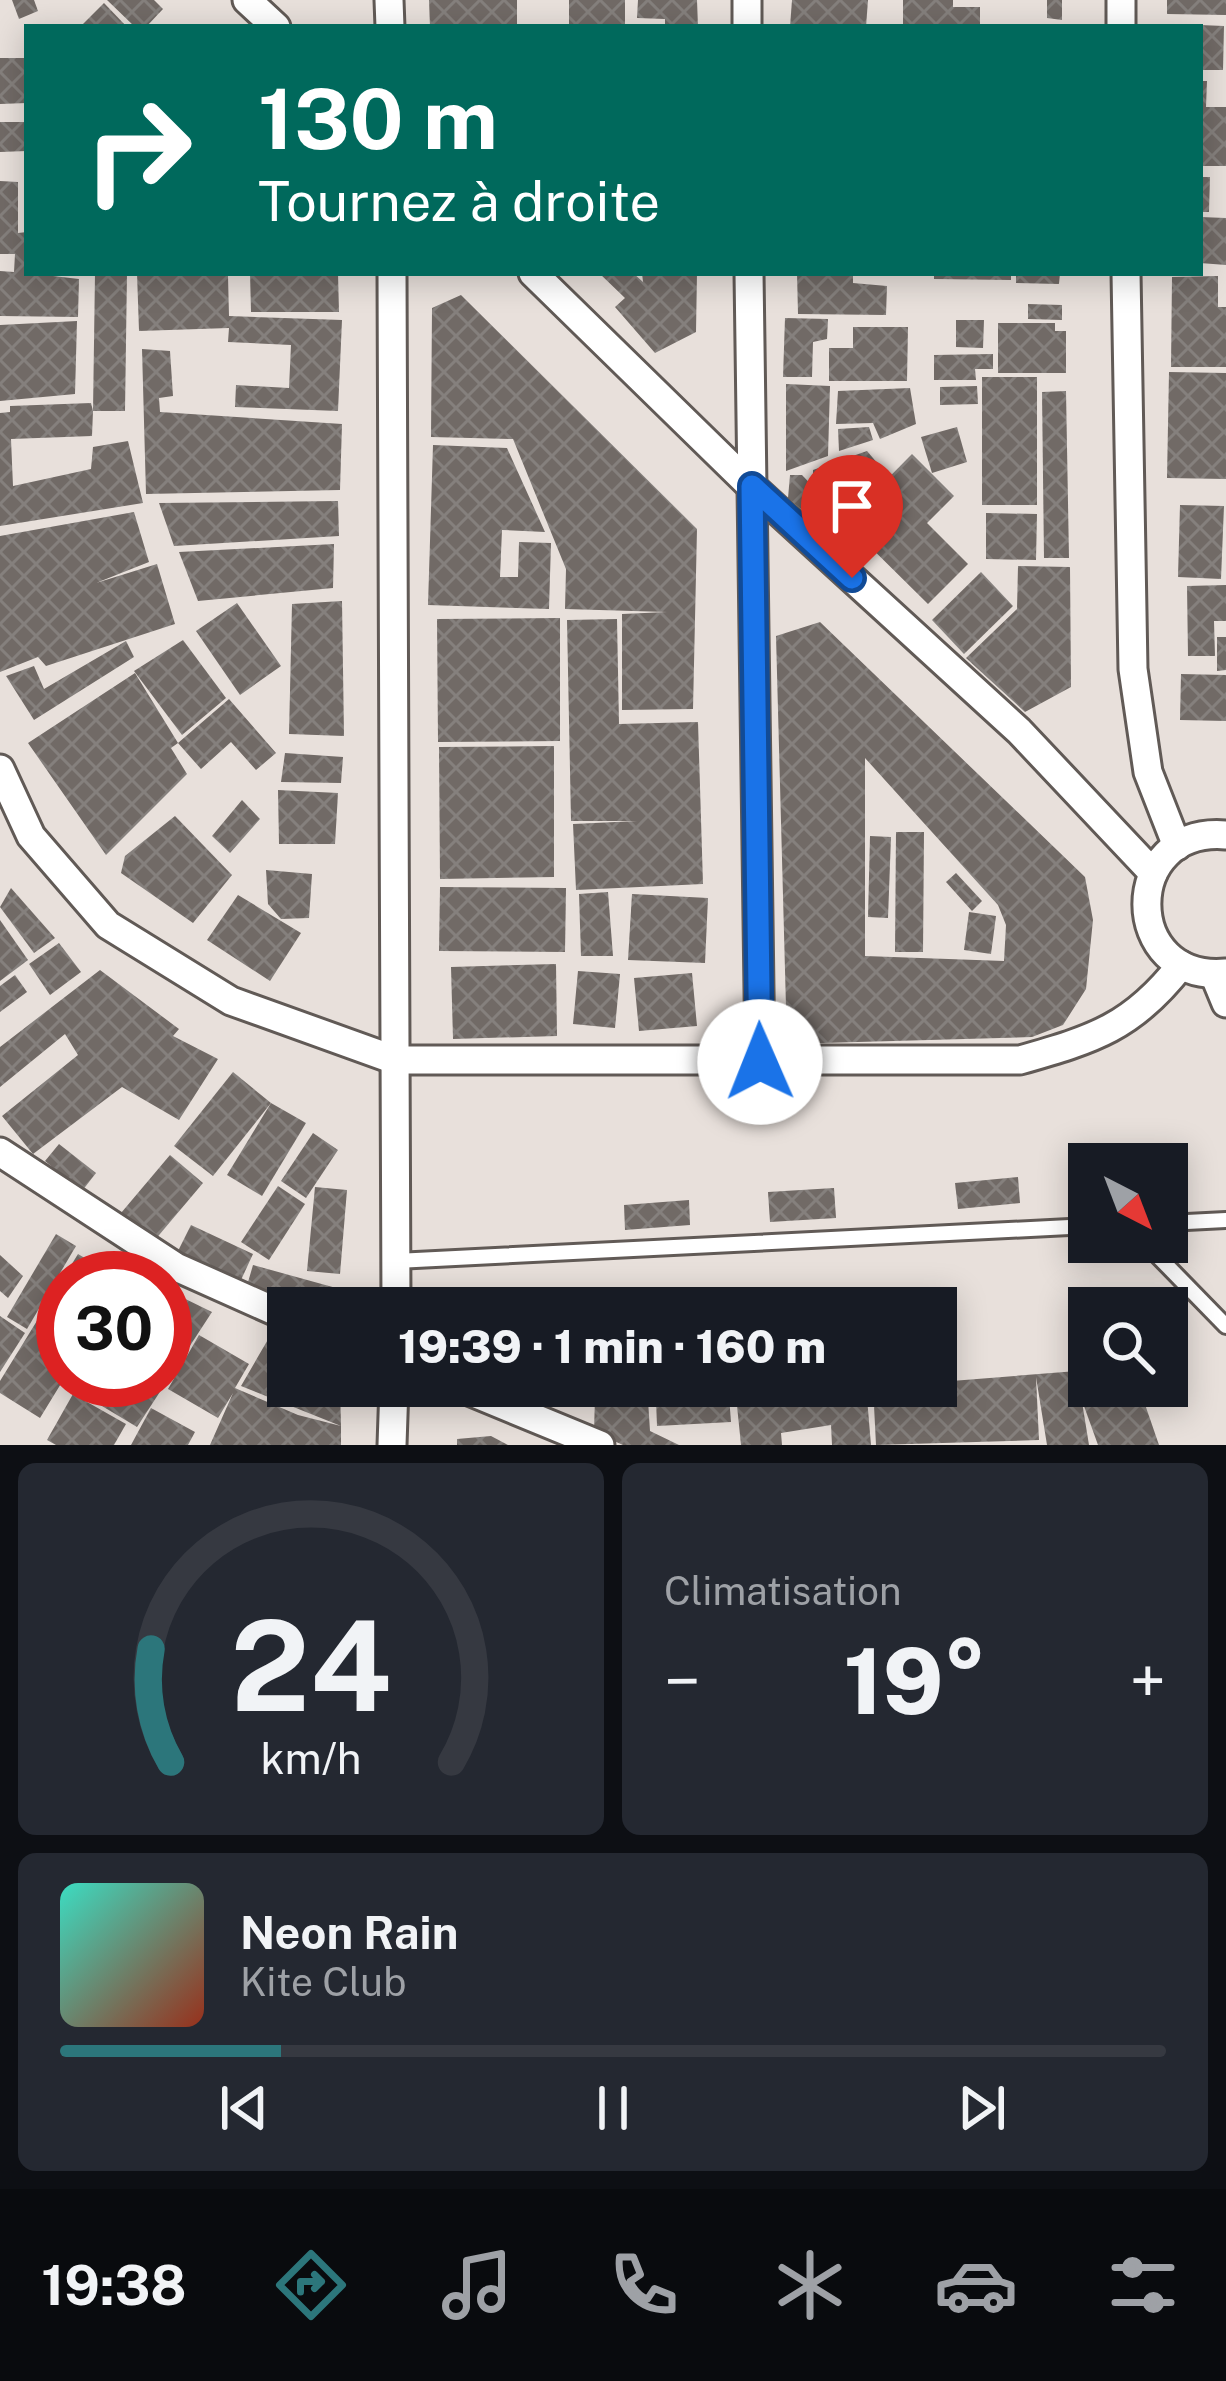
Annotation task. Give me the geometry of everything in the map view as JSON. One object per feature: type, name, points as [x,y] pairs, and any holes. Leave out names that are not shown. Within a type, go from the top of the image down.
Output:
[{"type":"street","points":[[247,0],[273,24]]},
{"type":"street","points":[[392,276],[396,1287]]},
{"type":"street","points":[[536,276],[752,486],[1019,730],[1153,873]]},
{"type":"street","points":[[749,276],[760,1062]]},
{"type":"street","points":[[1126,276],[1133,668],[1148,772],[1177,846]]},
{"type":"street","points":[[0,770],[31,836],[108,925],[231,1001],[395,1060],[1021,1060],[1083,1042],[1116,1026],[1151,1003],[1181,965]]},
{"type":"street","points":[[1221,834],[1177,846],[1153,873],[1145,908],[1156,940],[1181,965],[1220,973],[1226,1004]]},
{"type":"street","points":[[0,1152],[176,1267],[267,1308]]},
{"type":"street","points":[[392,1445],[393,1407]]},
{"type":"street","points":[[508,1407],[600,1445]]},
{"type":"lane","points":[[1188,1222],[1226,1220]]},
{"type":"lane","points":[[396,1261],[1068,1227]]},
{"type":"lane","points":[[1164,1263],[1226,1326]]},
{"type":"building","points":[[12,0],[34,0],[38,11],[19,19]]},
{"type":"building","points":[[107,0],[154,0],[163,9],[149,24],[132,24]]},
{"type":"building","points":[[429,0],[517,0],[517,24],[430,24]]},
{"type":"building","points":[[569,0],[625,0],[625,24],[569,24]]},
{"type":"building","points":[[638,0],[697,0],[698,24],[637,18]]},
{"type":"building","points":[[792,0],[868,0],[866,24],[790,24]]},
{"type":"building","points":[[903,0],[953,0],[953,7],[980,7],[980,24],[903,24]]},
{"type":"building","points":[[1047,0],[1062,0],[1062,20],[1047,18]]},
{"type":"building","points":[[1167,0],[1226,0],[1226,15],[1167,14]]},
{"type":"building","points":[[104,3],[124,24],[83,24]]},
{"type":"building","points":[[1203,25],[1224,26],[1223,70],[1203,70]]},
{"type":"building","points":[[0,58],[24,58],[24,103],[0,104]]},
{"type":"building","points":[[1203,81],[1207,81],[1206,107],[1226,107],[1226,166],[1203,166]]},
{"type":"building","points":[[0,122],[24,122],[24,151],[0,152]]},
{"type":"building","points":[[1203,177],[1210,177],[1209,212],[1203,212]]},
{"type":"building","points":[[0,181],[18,182],[24,276],[79,279],[78,317],[0,316],[0,271],[14,272],[15,254],[0,254]]},
{"type":"building","points":[[1203,217],[1226,218],[1226,265],[1203,263]]},
{"type":"building","points":[[95,276],[127,276],[125,411],[93,411]]},
{"type":"building","points":[[137,276],[228,276],[229,316],[342,320],[338,411],[235,407],[236,385],[289,388],[291,345],[228,342],[229,328],[139,331]]},
{"type":"building","points":[[250,276],[338,276],[339,312],[251,312]]},
{"type":"building","points":[[602,276],[636,276],[643,282],[642,276],[697,276],[696,332],[655,353],[615,307],[625,298]]},
{"type":"building","points":[[797,276],[853,276],[853,283],[887,286],[886,315],[798,314]]},
{"type":"building","points":[[934,276],[1011,276],[1011,280]]},
{"type":"building","points":[[1016,276],[1060,276],[1059,284],[1016,283]]},
{"type":"building","points":[[1218,276],[1218,307],[1226,307],[1226,367],[1171,367],[1172,277]]},
{"type":"building","points":[[461,295],[697,529],[693,709],[622,710],[622,614],[667,612],[565,609],[566,569],[513,439],[431,437],[432,308]]},
{"type":"building","points":[[1028,304],[1062,305],[1062,320],[1028,319]]},
{"type":"building","points":[[785,318],[828,319],[827,339],[813,342],[812,377],[783,377]]},
{"type":"building","points":[[956,320],[984,320],[983,348],[956,347]]},
{"type":"building","points":[[77,321],[75,394],[0,401],[0,325]]},
{"type":"building","points":[[998,323],[1055,323],[1055,331],[1066,331],[1066,373],[998,373]]},
{"type":"building","points":[[853,327],[908,327],[907,381],[829,381],[829,348],[853,348]]},
{"type":"building","points":[[142,349],[170,351],[173,396],[159,398],[160,412],[342,424],[340,490],[146,494]]},
{"type":"building","points":[[993,354],[993,369],[975,369],[976,380],[934,380],[934,355]]},
{"type":"building","points":[[1169,372],[1226,373],[1226,479],[1167,478]]},
{"type":"building","points":[[982,377],[1037,377],[1037,505],[982,505]]},
{"type":"building","points":[[786,384],[830,386],[828,456],[786,471]]},
{"type":"building","points":[[977,386],[978,404],[940,405],[940,387]]},
{"type":"building","points":[[910,388],[916,424],[880,439],[873,423],[836,424],[838,391]]},
{"type":"building","points":[[1066,391],[1069,558],[1044,558],[1042,392]]},
{"type":"building","points":[[91,403],[92,436],[11,439],[13,486],[91,469],[93,447],[128,441],[143,503],[0,526],[0,413],[10,412],[10,406]]},
{"type":"building","points":[[869,427],[873,440],[839,451],[838,429]]},
{"type":"building","points":[[957,427],[967,462],[932,473],[921,437]]},
{"type":"building","points":[[433,445],[507,448],[545,532],[502,530],[500,577],[518,577],[519,542],[551,543],[549,609],[428,605]]},
{"type":"building","points":[[867,451],[884,471],[839,509],[813,485],[813,470]]},
{"type":"building","points":[[912,454],[954,496],[927,523],[968,564],[928,604],[845,522]]},
{"type":"building","points":[[790,475],[802,475],[839,514],[839,529],[822,527],[788,498]]},
{"type":"building","points":[[338,501],[339,536],[174,546],[159,503]]},
{"type":"building","points":[[1180,505],[1224,506],[1221,579],[1178,577]]},
{"type":"building","points":[[134,512],[149,562],[96,583],[157,564],[175,624],[46,666],[38,657],[0,672],[0,536]]},
{"type":"building","points":[[986,513],[1037,514],[1036,560],[986,559]]},
{"type":"building","points":[[334,544],[333,588],[198,601],[179,552]]},
{"type":"building","points":[[1018,566],[1070,567],[1071,687],[1025,712],[966,658],[1017,609]]},
{"type":"building","points":[[981,572],[1013,606],[964,654],[932,620]]},
{"type":"building","points":[[1226,585],[1226,621],[1214,621],[1215,656],[1188,656],[1187,586]]},
{"type":"building","points":[[342,601],[344,736],[289,734],[292,604]]},
{"type":"building","points":[[237,603],[281,666],[240,695],[196,631]]},
{"type":"building","points":[[560,618],[560,741],[438,742],[437,619]]},
{"type":"building","points":[[617,619],[619,724],[698,722],[703,884],[576,890],[573,824],[637,821],[571,821],[567,620]]},
{"type":"building","points":[[820,622],[1085,877],[1093,920],[1086,989],[1063,1025],[1032,1037],[787,1044],[776,636]],"holes":[[[865,758],[998,905],[1006,925],[1004,961],[865,956]]]},
{"type":"building","points":[[1217,637],[1226,637],[1226,670],[1217,671]]},
{"type":"building","points":[[183,640],[226,698],[182,735],[134,671]]},
{"type":"building","points":[[126,641],[134,657],[34,720],[6,676],[34,666],[44,689]]},
{"type":"building","points":[[135,673],[178,743],[171,748],[187,774],[106,855],[28,743]]},
{"type":"building","points":[[1181,674],[1226,675],[1226,721],[1180,720]]},
{"type":"building","points":[[229,699],[276,753],[256,770],[231,742],[201,769],[178,743]]},
{"type":"building","points":[[554,746],[554,877],[440,879],[439,747]]},
{"type":"building","points":[[285,753],[343,757],[341,783],[281,782]]},
{"type":"building","points":[[278,790],[338,793],[335,844],[279,844]]},
{"type":"building","points":[[242,800],[260,819],[230,853],[212,836]]},
{"type":"building","points":[[175,816],[232,875],[193,923],[121,873],[125,856]]},
{"type":"building","points":[[896,832],[924,832],[923,952],[895,952]]},
{"type":"building","points":[[870,836],[891,837],[888,918],[868,917]]},
{"type":"building","points":[[266,870],[312,874],[309,918],[281,919],[268,904]]},
{"type":"building","points":[[956,873],[982,901],[972,911],[946,882]]},
{"type":"building","points":[[440,887],[566,888],[565,952],[439,951]]},
{"type":"building","points":[[11,888],[55,938],[34,953],[0,907]]},
{"type":"building","points":[[608,892],[613,956],[581,956],[579,894]]},
{"type":"building","points":[[632,894],[708,898],[705,963],[628,960]]},
{"type":"building","points":[[238,895],[301,933],[270,981],[207,940]]},
{"type":"building","points":[[969,912],[996,916],[991,954],[964,950]]},
{"type":"building","points":[[0,920],[28,960],[0,981]]},
{"type":"building","points":[[59,943],[81,972],[50,995],[29,964]]},
{"type":"building","points":[[556,964],[557,1036],[453,1039],[451,967]]},
{"type":"building","points":[[100,970],[179,1029],[173,1036],[218,1059],[179,1120],[122,1087],[33,1154],[2,1116],[78,1055],[65,1034],[0,1087],[0,1047]]},
{"type":"building","points":[[578,971],[620,974],[615,1028],[573,1024]]},
{"type":"building","points":[[692,973],[697,1026],[639,1031],[634,978]]},
{"type":"building","points":[[15,975],[27,992],[0,1012],[0,986]]},
{"type":"building","points":[[233,1072],[271,1103],[213,1176],[174,1146]]},
{"type":"building","points":[[271,1103],[306,1123],[262,1196],[227,1175]]},
{"type":"building","points":[[313,1133],[338,1150],[306,1198],[281,1181]]},
{"type":"building","points":[[59,1144],[96,1173],[82,1191],[45,1161]]},
{"type":"building","points":[[170,1155],[203,1183],[154,1241],[121,1213]]},
{"type":"building","points":[[1018,1177],[1020,1203],[958,1209],[955,1183]]},
{"type":"building","points":[[278,1186],[305,1204],[269,1260],[241,1242]]},
{"type":"building","points":[[315,1187],[347,1190],[340,1274],[307,1271]]},
{"type":"building","points":[[834,1188],[836,1218],[770,1222],[768,1192]]},
{"type":"building","points":[[689,1200],[690,1225],[625,1230],[624,1205]]},
{"type":"building","points":[[191,1225],[253,1254],[241,1280],[192,1257],[192,1251],[178,1251]]},
{"type":"building","points":[[56,1234],[76,1246],[73,1251],[46,1251]]},
{"type":"building","points":[[0,1255],[23,1276],[8,1298],[0,1291]]},
{"type":"building","points":[[253,1265],[333,1287],[267,1287],[267,1295],[246,1289]]},
{"type":"building","points":[[36,1268],[36,1314],[27,1329],[7,1317]]},
{"type":"building","points":[[192,1302],[212,1312],[192,1343]]},
{"type":"building","points":[[0,1316],[25,1333],[0,1372]]},
{"type":"building","points":[[36,1322],[36,1407],[47,1407],[40,1418],[0,1393],[0,1381]]},
{"type":"building","points":[[199,1335],[249,1364],[235,1388],[267,1402],[267,1407],[341,1426],[341,1445],[210,1445],[233,1393],[218,1418],[192,1403],[192,1347]]},
{"type":"building","points":[[267,1341],[267,1396],[241,1386]]},
{"type":"building","points":[[1068,1372],[1068,1407],[1083,1407],[1089,1445],[1047,1445],[1036,1377],[1039,1440],[876,1445],[874,1407],[957,1407],[957,1381]]},
{"type":"building","points":[[66,1407],[96,1407],[126,1424],[114,1445],[56,1445],[47,1440]]},
{"type":"building","points":[[104,1407],[150,1407],[137,1427]]},
{"type":"building","points":[[294,1407],[341,1407],[341,1426]]},
{"type":"building","points":[[595,1407],[648,1407],[650,1431],[679,1445],[623,1445],[594,1432]]},
{"type":"building","points":[[656,1407],[730,1407],[731,1422],[657,1426]]},
{"type":"building","points":[[737,1407],[868,1407],[871,1445],[832,1445],[831,1425],[781,1433],[782,1445],[741,1445]]},
{"type":"building","points":[[1084,1407],[1146,1407],[1159,1445],[1098,1445]]},
{"type":"building","points":[[151,1408],[195,1432],[188,1445],[131,1445]]},
{"type":"building","points":[[491,1436],[508,1445],[457,1445],[457,1439]]},
{"type":"route","points":[[760,1062],[752,486],[852,578]]}]
